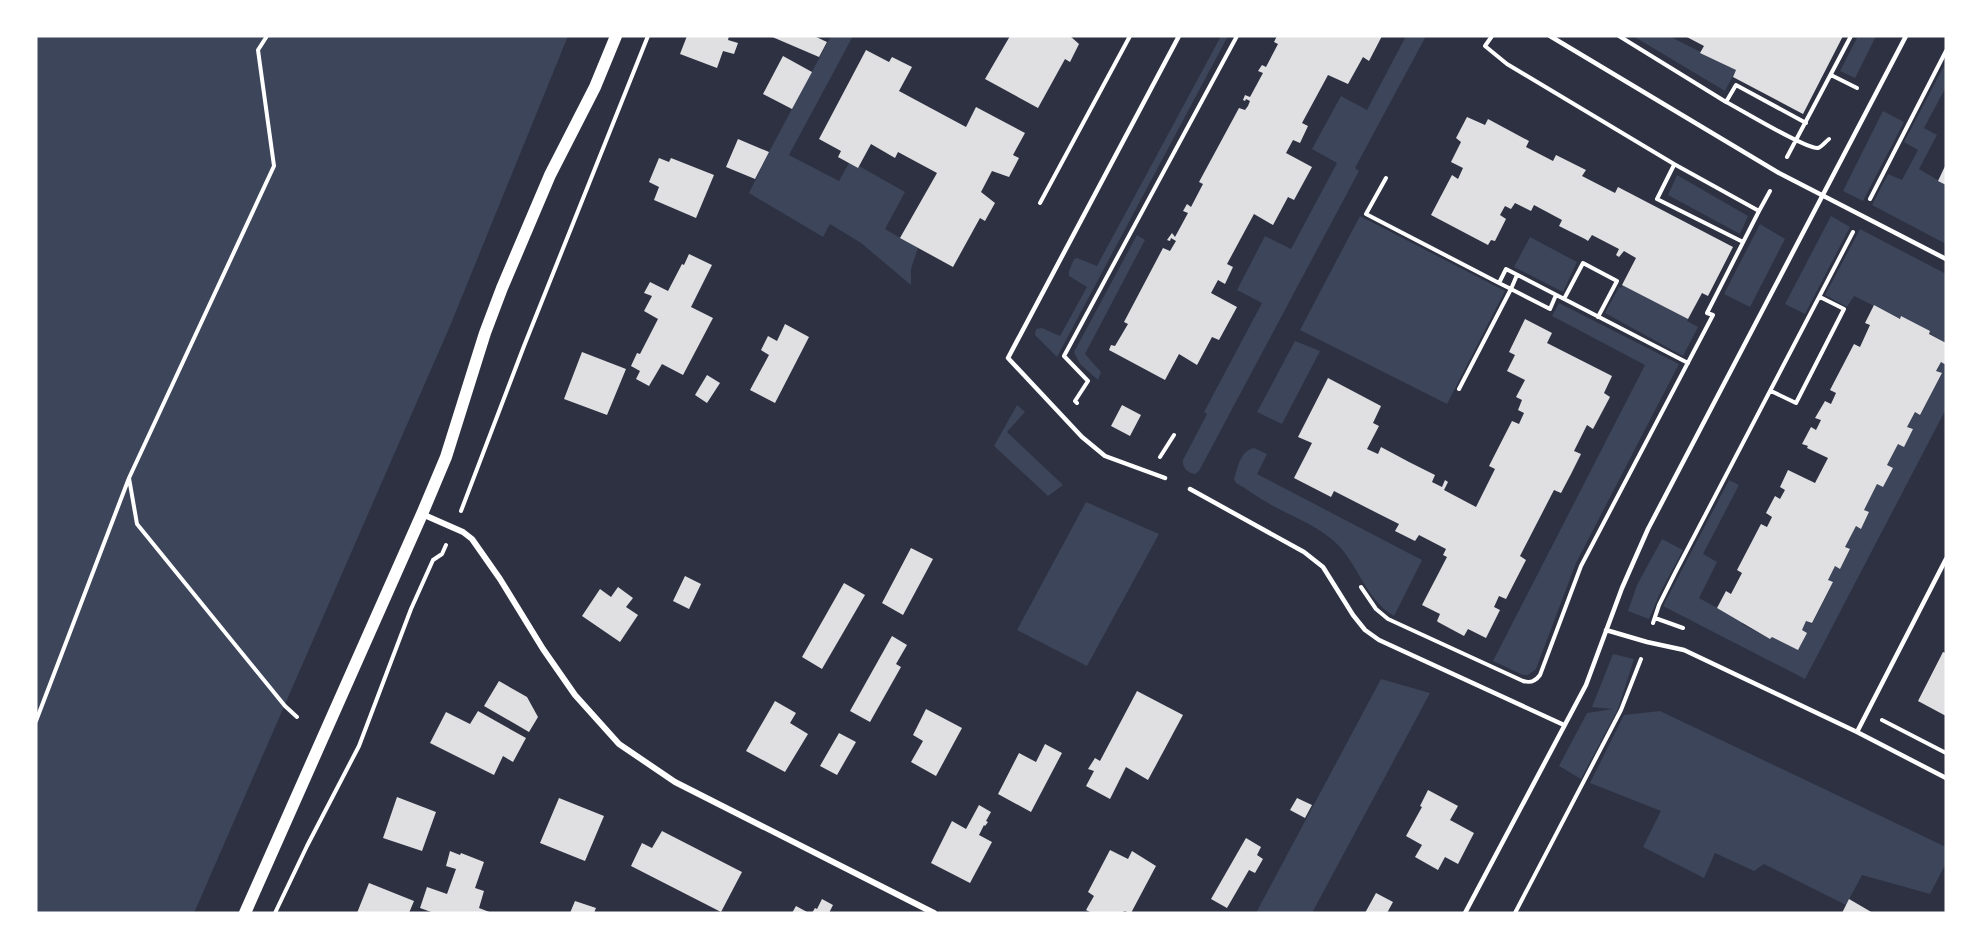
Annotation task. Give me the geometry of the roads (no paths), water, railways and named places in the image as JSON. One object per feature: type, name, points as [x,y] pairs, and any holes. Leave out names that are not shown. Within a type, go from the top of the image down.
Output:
[{"type":"main road","points":[[245,913],[422,514],[446,457],[485,333],[506,279],[550,175],[595,87],[616,36]]},
{"type":"street","points":[[422,514],[463,532],[472,539],[575,695],[619,744],[675,782],[934,913]]},
{"type":"lane","points":[[1165,478],[1105,456],[1082,437],[1008,358],[1179,36]]},
{"type":"lane","points":[[1550,36],[1779,173],[1946,259]]},
{"type":"lane","points":[[1465,913],[1586,685],[1648,529],[1906,36]]},
{"type":"lane","points":[[1190,489],[1304,552],[1323,567],[1353,615],[1365,630],[1378,640],[1564,724]]},
{"type":"lane","points":[[1857,732],[1946,559]]},
{"type":"lane","points":[[1606,630],[1684,650],[1857,732],[1946,778]]}]
